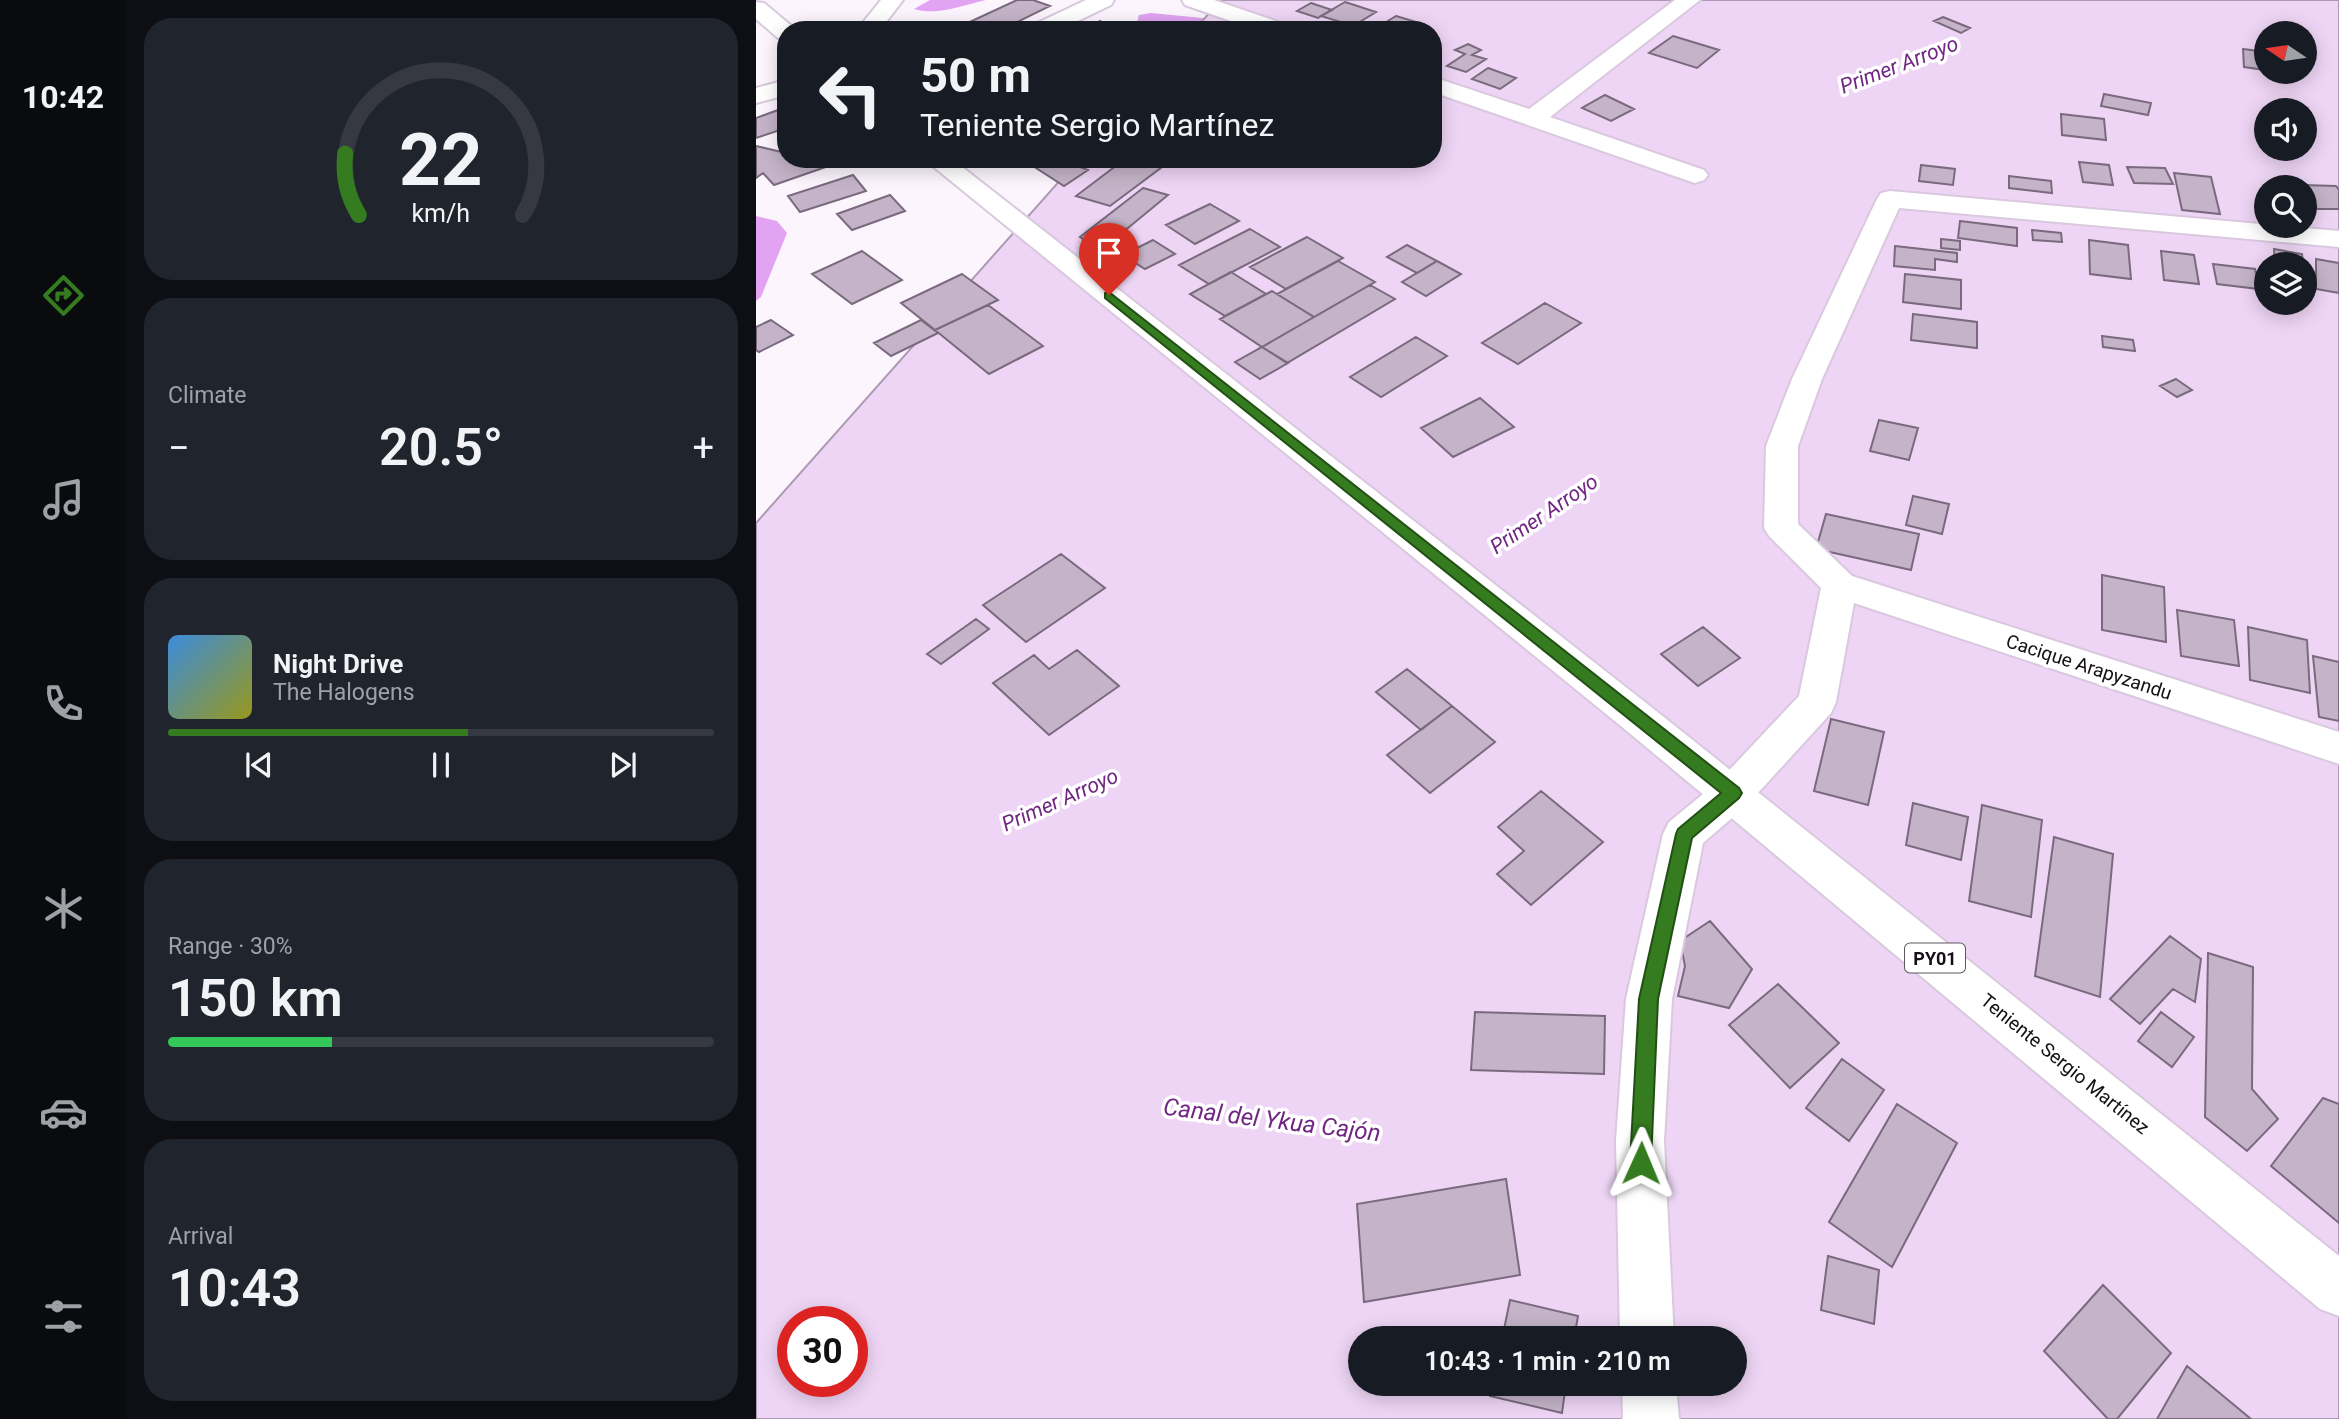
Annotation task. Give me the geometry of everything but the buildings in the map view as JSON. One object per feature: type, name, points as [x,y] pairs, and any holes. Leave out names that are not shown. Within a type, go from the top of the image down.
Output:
[{"type":"main road","points":[[875,21],[892,0]]},
{"type":"main road","points":[[1060,21],[1103,0]]},
{"type":"main road","points":[[1193,0],[1253,21]]},
{"type":"main road","points":[[1533,118],[1689,0]]},
{"type":"main road","points":[[756,8],[777,26]]},
{"type":"main road","points":[[1442,87],[1695,175]]},
{"type":"main road","points":[[756,96],[777,90]]},
{"type":"main road","name":"Teniente Sergio Martínez","points":[[947,168],[1369,500],[1733,793],[2339,1290]]},
{"type":"main road","points":[[1646,1326],[1640,1141],[1649,999],[1684,834],[1733,793],[1817,702],[1839,585],[1781,528],[1782,446],[1807,379],[1890,199],[2339,239]]},
{"type":"main road","name":"Cacique Arapyzandu","points":[[1839,585],[2339,748]]},
{"type":"main road","points":[[1650,1396],[1651,1419]]},
{"type":"shaded area","points":[[930,0],[986,0],[941,11],[914,9]]},
{"type":"shaded area","points":[[1151,13],[1224,21],[1137,21],[1139,15]]},
{"type":"shaded area","points":[[756,216],[777,221],[787,233],[761,297],[756,301]]},
{"type":"water","points":[[1221,0],[2339,0],[2339,1419],[756,1419],[756,523],[1071,168],[1442,168],[1442,21],[1202,21]]},
{"type":"route","points":[[1109,295],[1733,793],[1684,834],[1649,999],[1641,1163]]},
{"type":"water label","name":"Primer Arroyo","points":[[1899,65]]},
{"type":"water label","name":"Primer Arroyo","points":[[1544,514]]},
{"type":"water label","name":"Primer Arroyo","points":[[1060,800]]},
{"type":"water label","name":"Canal del Ykua Cajón","points":[[1272,1120]]}]
